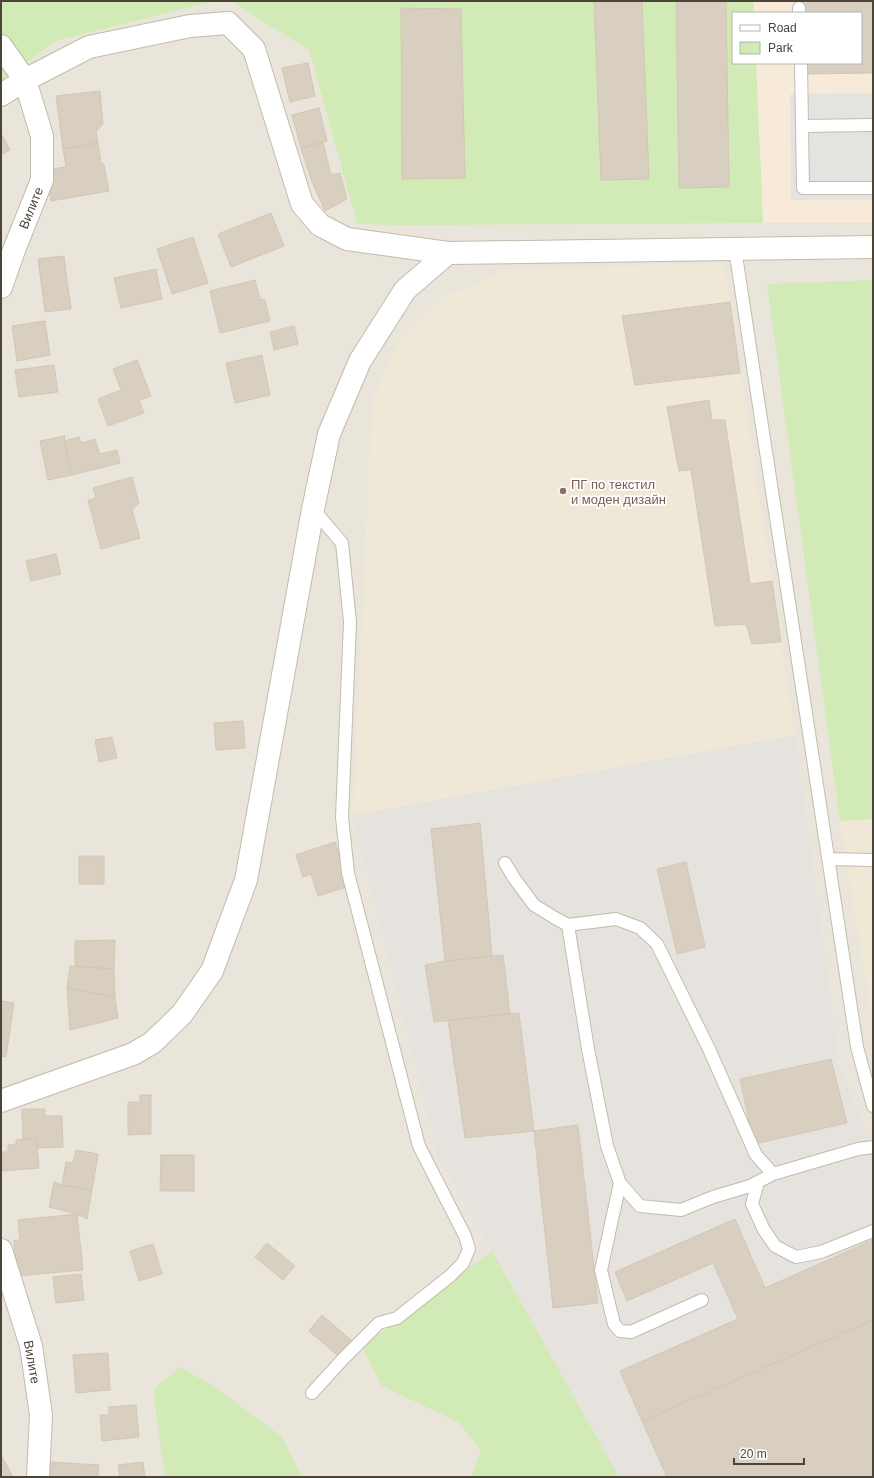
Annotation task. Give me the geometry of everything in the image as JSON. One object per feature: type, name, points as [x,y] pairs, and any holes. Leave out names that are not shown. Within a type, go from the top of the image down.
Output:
[{"type":"street","points":[[1,95],[25,80],[89,47],[190,26],[228,23],[254,49],[302,204],[320,225],[346,239],[448,253],[873,247]]},
{"type":"street","name":"Вилите","points":[[1,46],[25,80],[42,136],[42,180],[1,287]]},
{"type":"street","points":[[1,1101],[133,1054],[152,1044],[182,1014],[212,971],[246,880],[312,509],[329,434],[360,361],[405,290],[448,253]]},
{"type":"street","name":"Вилите","points":[[1,1250],[31,1346],[41,1415],[38,1477]]},
{"type":"lane","points":[[800,64],[803,188],[873,188]]},
{"type":"lane","points":[[802,126],[873,125]]},
{"type":"lane","points":[[735,249],[857,1047],[873,1106]]},
{"type":"lane","points":[[312,509],[342,542],[350,622],[342,818],[348,873],[419,1146],[465,1236],[469,1249],[463,1263],[450,1276],[397,1318],[379,1323],[343,1359],[312,1394]]},
{"type":"lane","points":[[828,859],[873,860]]},
{"type":"lane","points":[[505,863],[534,905],[568,925],[616,919],[640,928],[657,944],[709,1049],[756,1155],[773,1174]]},
{"type":"lane","points":[[568,925],[588,1049],[607,1146],[620,1183],[640,1206],[681,1210],[713,1197],[750,1186],[773,1174],[858,1149],[873,1147]]},
{"type":"lane","points":[[758,1182],[752,1204],[764,1230],[775,1246],[796,1257],[821,1252],[873,1232]]},
{"type":"lane","points":[[620,1183],[601,1270],[614,1324],[620,1331],[632,1332],[702,1300]]},
{"type":"shaded area","points":[[216,1],[230,1],[309,50],[357,224],[401,1],[873,1],[873,1477],[1,1477],[1,81],[56,41]]},
{"type":"shaded area","points":[[753,1],[873,1],[873,223],[763,223],[756,64],[862,64],[862,12],[754,12]]},
{"type":"shaded area","points":[[873,93],[873,200],[791,200],[790,94]]},
{"type":"shaded area","name":"ПГ по текстил и моден дизайн","points":[[724,263],[795,735],[353,815],[372,401],[399,340],[445,297],[504,270]]},
{"type":"shaded area","points":[[795,735],[839,1067],[873,1149],[873,1477],[619,1477],[438,1155],[353,815]]},
{"type":"shaded area","points":[[873,819],[873,1024],[840,821]]},
{"type":"green space","points":[[1,1],[216,1],[56,41],[1,81]]},
{"type":"green space","points":[[230,1],[753,1],[754,12],[732,12],[732,64],[756,64],[763,223],[357,224],[309,50]]},
{"type":"green space","points":[[873,280],[873,819],[840,821],[767,284]]},
{"type":"green space","points":[[492,1251],[619,1477],[471,1477],[481,1450],[458,1422],[382,1386],[362,1347]]},
{"type":"green space","points":[[180,1367],[215,1387],[282,1437],[302,1477],[165,1477],[153,1390]]},
{"type":"building","points":[[594,1],[642,1],[649,179],[601,180]]},
{"type":"building","points":[[676,1],[726,1],[729,187],[679,188]]},
{"type":"building","points":[[803,1],[873,1],[873,73],[805,74],[804,64],[862,64],[862,12],[803,12]]},
{"type":"building","points":[[401,8],[461,9],[465,178],[402,179]]},
{"type":"building","points":[[308,63],[315,96],[290,102],[282,68]]},
{"type":"building","points":[[100,91],[103,124],[96,131],[98,143],[63,149],[56,96]]},
{"type":"building","points":[[319,108],[327,141],[301,148],[292,115]]},
{"type":"building","points":[[1,133],[10,150],[1,155]]},
{"type":"building","points":[[323,142],[331,175],[340,173],[347,199],[325,211],[312,182],[301,148]]},
{"type":"building","points":[[98,143],[101,162],[104,165],[109,191],[51,201],[46,170],[66,167],[63,149]]},
{"type":"building","points":[[271,213],[284,246],[231,267],[218,234]]},
{"type":"building","points":[[193,237],[208,283],[172,294],[157,249]]},
{"type":"building","points":[[64,256],[71,309],[45,312],[38,259]]},
{"type":"building","points":[[156,269],[162,299],[121,308],[114,278]]},
{"type":"building","points":[[255,280],[260,299],[265,300],[270,321],[220,333],[210,291]]},
{"type":"building","points":[[730,302],[740,373],[635,385],[622,316]]},
{"type":"building","points":[[45,321],[50,355],[17,361],[12,326]]},
{"type":"building","points":[[294,326],[298,344],[274,350],[270,332]]},
{"type":"building","points":[[262,355],[270,395],[235,403],[226,363]]},
{"type":"building","points":[[137,360],[151,396],[139,400],[144,413],[108,426],[98,399],[121,390],[113,369]]},
{"type":"building","points":[[54,365],[58,392],[19,397],[15,370]]},
{"type":"building","points":[[709,400],[712,420],[725,420],[750,584],[772,581],[781,642],[752,644],[746,624],[715,626],[691,470],[679,471],[667,407]]},
{"type":"building","points":[[65,436],[64,441],[72,475],[48,480],[40,441]]},
{"type":"building","points":[[79,437],[81,443],[95,439],[100,454],[117,450],[120,463],[72,475],[64,441]]},
{"type":"building","points":[[132,477],[139,503],[132,510],[140,538],[101,549],[88,500],[96,498],[93,488]]},
{"type":"building","points":[[56,554],[61,574],[31,581],[26,561]]},
{"type":"building","points":[[243,721],[245,748],[216,750],[214,723]]},
{"type":"building","points":[[112,737],[117,758],[99,762],[95,740]]},
{"type":"building","points":[[480,823],[492,956],[445,961],[431,829]]},
{"type":"building","points":[[335,842],[349,886],[318,896],[311,874],[303,877],[296,855]]},
{"type":"building","points":[[79,856],[104,856],[104,884],[79,884]]},
{"type":"building","points":[[686,862],[705,947],[677,954],[657,869]]},
{"type":"building","points":[[115,940],[114,969],[75,966],[75,941]]},
{"type":"building","points":[[503,955],[510,1014],[434,1022],[425,965],[445,961]]},
{"type":"building","points":[[70,966],[114,969],[115,997],[67,988]]},
{"type":"building","points":[[67,988],[115,997],[118,1018],[70,1030]]},
{"type":"building","points":[[1,1001],[14,1003],[6,1057],[1,1056]]},
{"type":"building","points":[[519,1013],[534,1131],[465,1138],[448,1020]]},
{"type":"building","points":[[831,1059],[847,1123],[754,1144],[740,1079]]},
{"type":"building","points":[[140,1095],[151,1095],[151,1134],[128,1135],[128,1102],[140,1102]]},
{"type":"building","points":[[22,1109],[45,1109],[45,1116],[62,1116],[63,1147],[37,1148],[36,1138],[23,1139]]},
{"type":"building","points":[[578,1125],[598,1303],[553,1308],[534,1131]]},
{"type":"building","points":[[36,1138],[39,1168],[2,1171],[1,1152],[8,1152],[8,1145],[16,1144],[16,1140]]},
{"type":"building","points":[[76,1150],[98,1154],[92,1190],[62,1185],[66,1162],[73,1163]]},
{"type":"building","points":[[161,1155],[194,1155],[194,1191],[160,1191]]},
{"type":"building","points":[[54,1182],[62,1185],[92,1190],[87,1219],[77,1214],[49,1207]]},
{"type":"building","points":[[77,1214],[83,1270],[17,1276],[14,1240],[20,1240],[18,1220]]},
{"type":"building","points":[[735,1219],[765,1288],[873,1240],[873,1320],[642,1421],[620,1371],[738,1319],[713,1263],[627,1301],[615,1272]]},
{"type":"building","points":[[267,1243],[295,1266],[283,1280],[255,1257]]},
{"type":"building","points":[[153,1244],[162,1274],[139,1281],[130,1251]]},
{"type":"building","points":[[81,1274],[84,1300],[56,1303],[53,1277]]},
{"type":"building","points":[[322,1315],[352,1341],[338,1356],[309,1331]]},
{"type":"building","points":[[873,1320],[873,1477],[667,1477],[642,1421]]},
{"type":"building","points":[[108,1353],[110,1390],[76,1393],[73,1355]]},
{"type":"building","points":[[136,1405],[139,1437],[102,1441],[100,1415],[109,1415],[109,1407]]},
{"type":"building","points":[[1,1455],[13,1477],[1,1477]]},
{"type":"building","points":[[50,1462],[99,1465],[98,1477],[49,1477]]},
{"type":"building","points":[[143,1462],[145,1477],[120,1477],[118,1465]]},
{"type":"place","name":"ПГ по текстил и моден дизайн","points":[[563,491]]}]
